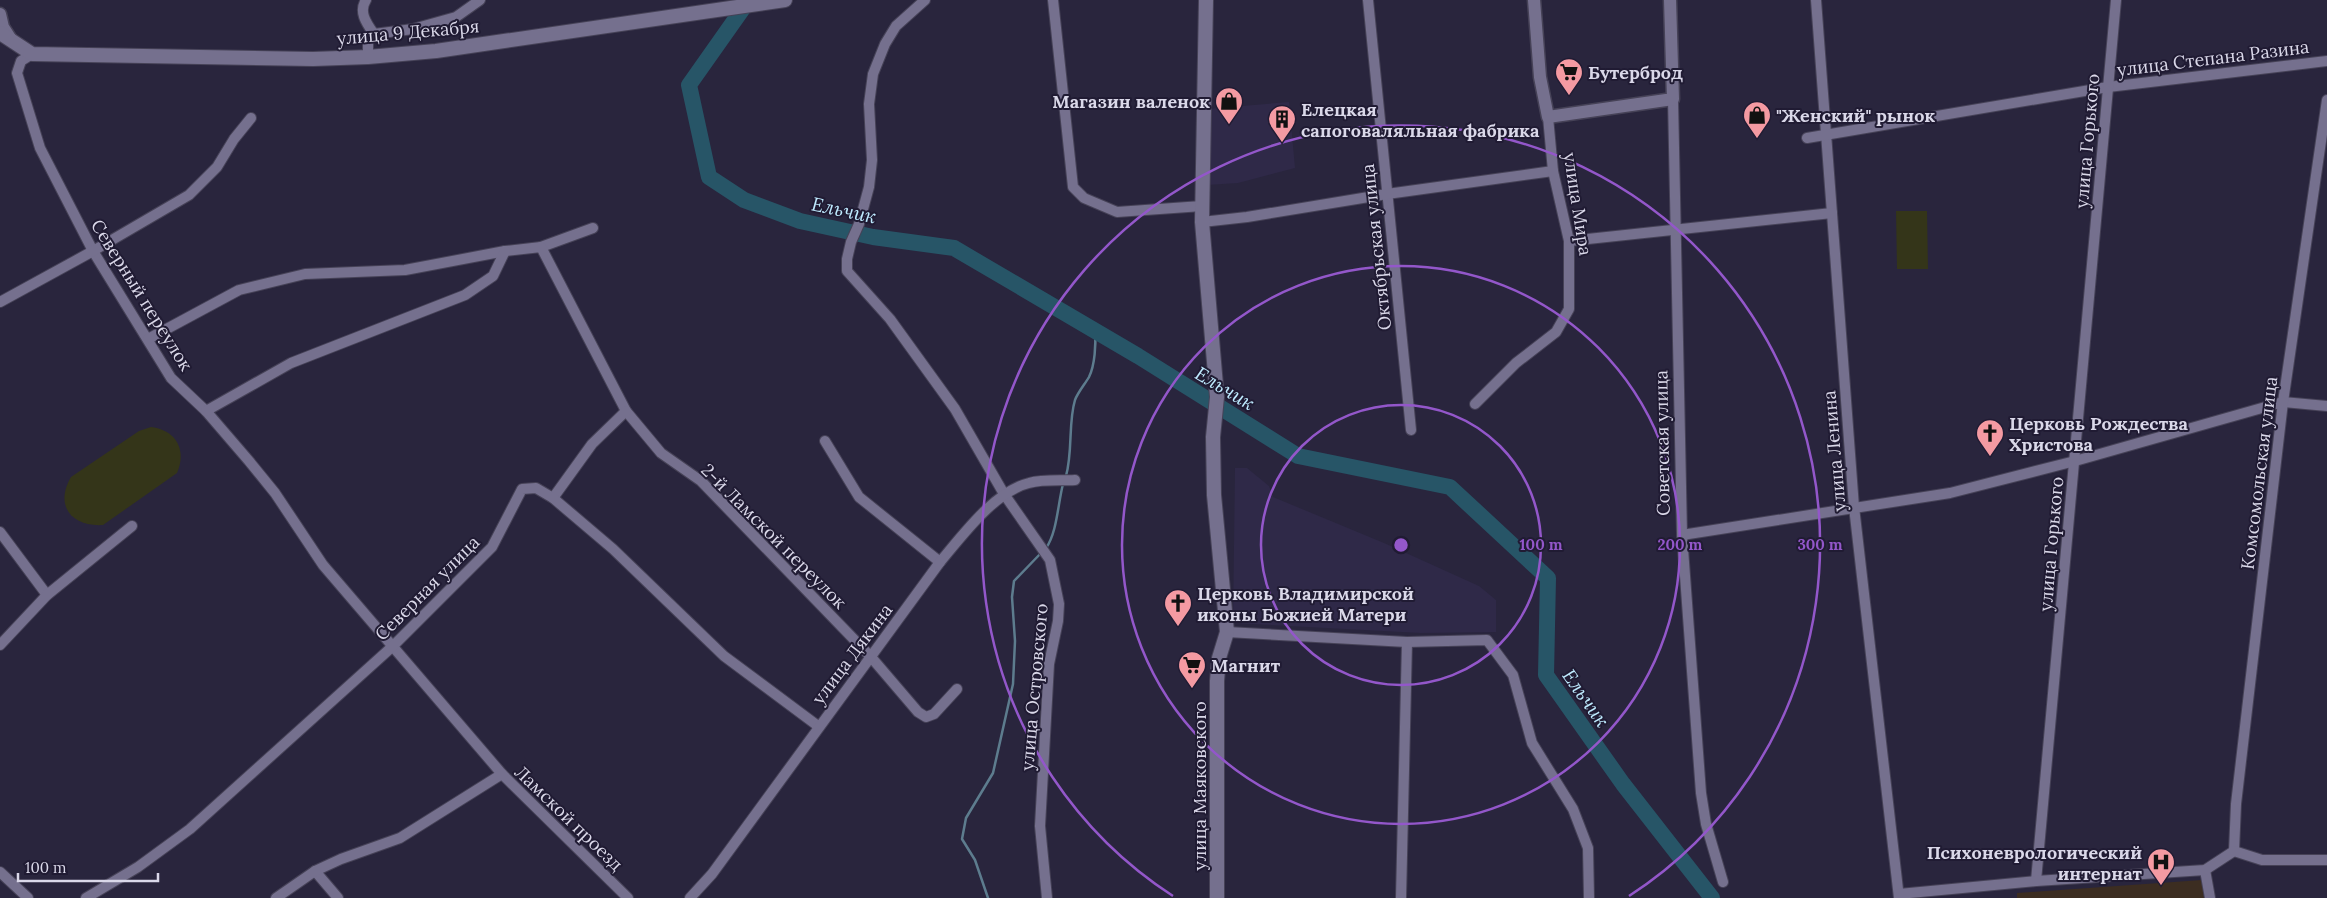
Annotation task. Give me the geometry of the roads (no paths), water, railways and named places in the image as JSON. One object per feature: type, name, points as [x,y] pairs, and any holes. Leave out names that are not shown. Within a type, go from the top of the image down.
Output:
[{"type":"main road","name":"улица 9 Декабря","points":[[32,54],[313,59],[368,57],[436,51],[646,22],[785,0]]},
{"type":"main road","points":[[1202,222],[1206,0]]},
{"type":"main road","points":[[0,33],[32,54]]},
{"type":"main road","name":"улица Маяковского","points":[[1202,222],[1217,397],[1213,437],[1214,495],[1227,632],[1219,658],[1217,681],[1217,898]]},
{"type":"street","points":[[366,0],[362,5],[362,13],[374,34]]},
{"type":"street","points":[[368,57],[368,42],[374,34],[414,29],[456,17],[480,0]]},
{"type":"street","name":"улица Островского","points":[[925,0],[896,26],[885,44],[873,74],[869,104],[872,160],[869,187],[859,224],[851,242],[847,258],[847,271],[890,319],[955,409],[1004,494],[1050,560],[1059,604],[1058,621],[1049,664],[1040,826],[1047,898]]},
{"type":"street","points":[[1053,0],[1073,187],[1084,198],[1116,212],[1202,206]]},
{"type":"street","name":"Октябрьская улица","points":[[1368,0],[1411,430]]},
{"type":"street","name":"улица Мира","points":[[1476,404],[1516,363],[1556,332],[1569,309],[1569,241],[1553,171],[1548,117],[1540,77],[1534,0]]},
{"type":"street","name":"Советская улица","points":[[1670,0],[1682,535],[1701,793],[1706,824],[1723,882]]},
{"type":"street","name":"улица Ленина","points":[[1816,0],[1854,507],[1899,896]]},
{"type":"street","name":"улица Горького","points":[[2036,882],[2116,0]]},
{"type":"street","points":[[0,14],[3,27],[13,41]]},
{"type":"street","name":"Северный переулок","points":[[32,54],[21,61],[17,73],[40,148],[93,251],[171,378],[206,411],[275,493],[323,565],[502,774]]},
{"type":"street","name":"улица Степана Разина","points":[[1807,138],[2108,87],[2327,61]]},
{"type":"street","points":[[1548,117],[1673,99]]},
{"type":"street","name":"Комсомольская улица","points":[[2234,851],[2236,804],[2283,402],[2327,100]]},
{"type":"street","points":[[0,302],[189,195],[217,167],[234,139],[252,118]]},
{"type":"street","points":[[1202,222],[1247,217],[1386,194],[1553,171]]},
{"type":"street","points":[[1569,241],[1832,213]]},
{"type":"street","points":[[148,339],[240,290],[305,274],[405,270],[505,251],[541,247],[593,228]]},
{"type":"street","name":"2-й Ламской переулок","points":[[541,247],[626,411],[661,453],[702,482],[871,657],[918,712],[926,717],[934,714],[957,689]]},
{"type":"street","points":[[206,411],[292,363],[465,295],[493,276],[505,251]]},
{"type":"street","points":[[1682,535],[1950,493],[2075,461],[2283,402],[2327,406]]},
{"type":"street","points":[[553,498],[592,444],[626,411]]},
{"type":"street","points":[[825,441],[859,497],[940,562]]},
{"type":"street","name":"улица Дякина","points":[[690,898],[712,874],[818,726],[940,562],[1004,494],[1029,482],[1075,480]]},
{"type":"street","name":"Северная улица","points":[[86,898],[138,866],[190,829],[393,646],[492,547],[522,489],[536,488],[553,498],[612,549],[724,656],[818,726]]},
{"type":"street","points":[[0,645],[47,594],[132,526]]},
{"type":"street","points":[[0,532],[47,594]]},
{"type":"street","points":[[1227,632],[1406,642],[1487,640],[1513,674],[1532,743],[1573,809],[1588,848],[1589,898]]},
{"type":"street","points":[[1401,898],[1406,642]]},
{"type":"street","name":"Ламской проезд","points":[[276,898],[315,871],[400,838],[502,774],[628,898]]},
{"type":"street","points":[[1899,896],[2036,882],[2205,870],[2234,851],[2262,860],[2327,860]]},
{"type":"street","points":[[2205,870],[2210,898]]},
{"type":"street","points":[[315,871],[338,898]]},
{"type":"street","points":[[0,872],[28,898]]},
{"type":"waterway","name":"Ельчик","points":[[749,0],[689,85],[709,177],[744,200],[800,221],[873,237],[954,248],[1138,356],[1298,456],[1450,487],[1548,578],[1546,675],[1623,784],[1712,898]]},
{"type":"waterway","points":[[1066,476],[1073,409],[1076,397],[1093,367],[1095,331]]},
{"type":"waterway","points":[[1046,548],[1053,534],[1063,484]]},
{"type":"waterway","points":[[988,898],[975,860],[962,839],[966,818],[993,773],[1013,684],[1015,641],[1012,597],[1014,581],[1042,552]]},
{"type":"place","name":"Бутерброд","points":[[1569,96]]},
{"type":"place","name":"Магазин валенок","points":[[1229,125]]},
{"type":"place","name":"\"Женский\" рынок","points":[[1757,139]]},
{"type":"place","name":"Елецкая сапоговаляльная фабрика","points":[[1282,143]]},
{"type":"place","name":"Церковь Рождества Христова","points":[[1990,457]]},
{"type":"place","name":"Церковь Владимирской иконы Божией Матери","points":[[1178,627]]},
{"type":"place","name":"Магнит","points":[[1192,689]]},
{"type":"place","name":"Психоневрологический интернат","points":[[2161,886]]}]
